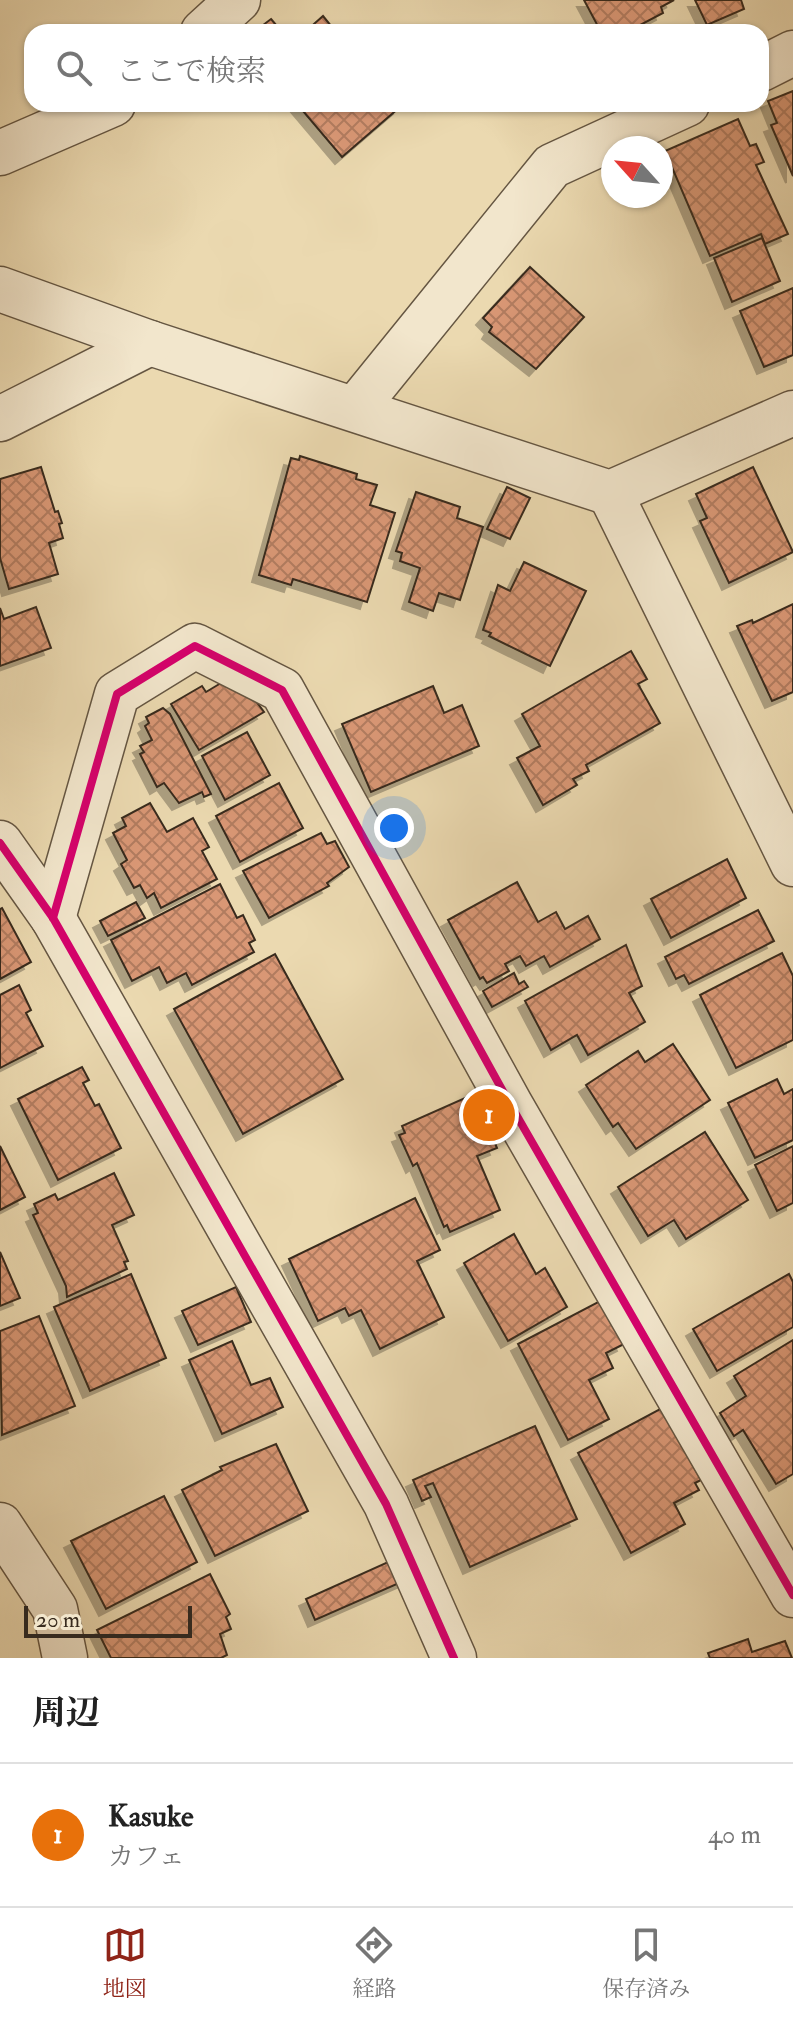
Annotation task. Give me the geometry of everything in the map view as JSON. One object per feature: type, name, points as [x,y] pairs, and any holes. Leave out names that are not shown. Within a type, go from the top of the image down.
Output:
[{"type":"street","points":[[212,24],[238,0]]},
{"type":"street","points":[[769,65],[793,53]]},
{"type":"street","points":[[0,153],[95,112]]},
{"type":"street","points":[[355,409],[552,166],[670,112]]},
{"type":"street","points":[[0,289],[150,343],[610,493],[793,413]]},
{"type":"street","points":[[0,419],[150,343]]},
{"type":"street","points":[[610,493],[793,864]]},
{"type":"street","points":[[53,918],[117,694],[151,669],[195,646],[282,690],[510,1104],[793,1595]]},
{"type":"street","points":[[0,843],[53,918],[386,1504],[454,1658]]},
{"type":"street","points":[[0,1525],[55,1609],[65,1658]]},
{"type":"building","points":[[584,0],[674,0],[661,7],[663,13],[642,24],[597,24]]},
{"type":"building","points":[[695,0],[741,0],[744,9],[707,24]]},
{"type":"building","points":[[323,16],[330,24],[314,24]]},
{"type":"building","points":[[793,91],[793,176],[771,125],[777,123],[769,101]]},
{"type":"building","points":[[304,112],[394,112],[342,157]]},
{"type":"building","points":[[738,119],[750,146],[756,144],[764,162],[756,165],[788,234],[765,244],[761,234],[710,256],[673,170],[673,147]]},
{"type":"building","points":[[762,238],[780,281],[732,302],[714,258]]},
{"type":"building","points":[[530,267],[584,317],[536,369],[489,332],[492,327],[483,318]]},
{"type":"building","points":[[793,288],[793,355],[764,367],[740,311]]},
{"type":"building","points":[[300,456],[357,474],[356,479],[377,485],[370,505],[395,513],[367,602],[293,579],[291,585],[259,575],[291,458],[299,460]]},
{"type":"building","points":[[41,467],[55,512],[58,511],[62,523],[59,524],[63,538],[49,543],[58,574],[9,589],[0,558],[0,479]]},
{"type":"building","points":[[753,467],[793,552],[729,583],[700,521],[707,518],[696,494]]},
{"type":"building","points":[[507,487],[530,498],[510,539],[487,529]]},
{"type":"building","points":[[416,492],[460,507],[457,518],[483,527],[460,600],[439,593],[433,611],[409,602],[420,568],[400,561],[402,553],[396,551]]},
{"type":"building","points":[[524,562],[586,591],[550,666],[489,636],[491,633],[483,630],[498,585],[510,591]]},
{"type":"building","points":[[793,604],[793,692],[772,701],[737,626],[752,620],[753,623]]},
{"type":"building","points":[[36,607],[51,648],[0,666],[0,608],[4,619]]},
{"type":"building","points":[[631,651],[647,679],[638,684],[660,723],[586,765],[589,771],[573,779],[577,785],[543,805],[517,758],[540,746],[522,714]]},
{"type":"building","points":[[236,674],[264,712],[199,750],[171,704],[202,686],[206,692]]},
{"type":"building","points":[[433,686],[444,713],[462,705],[479,746],[371,792],[342,724]]},
{"type":"building","points":[[163,708],[170,714],[211,794],[204,797],[202,792],[179,803],[164,783],[157,787],[140,754],[144,752],[140,746],[152,740],[145,726],[149,723],[146,717]]},
{"type":"building","points":[[247,732],[270,775],[225,800],[202,756]]},
{"type":"building","points":[[279,783],[303,828],[240,862],[216,816]]},
{"type":"building","points":[[150,803],[167,832],[193,818],[209,847],[202,851],[217,879],[161,908],[154,893],[147,898],[140,885],[134,888],[121,864],[127,860],[113,833],[126,826],[122,818]]},
{"type":"building","points":[[321,833],[327,844],[335,841],[349,867],[327,883],[329,886],[269,918],[243,871]]},
{"type":"building","points":[[727,859],[746,898],[671,938],[651,899]]},
{"type":"building","points":[[517,882],[538,922],[556,912],[565,929],[588,916],[600,939],[550,967],[544,956],[526,966],[520,956],[505,964],[509,971],[487,983],[483,977],[480,979],[448,920]]},
{"type":"building","points":[[220,884],[237,918],[243,915],[255,940],[249,943],[254,952],[192,985],[186,973],[167,983],[159,967],[132,981],[111,940]]},
{"type":"building","points":[[136,902],[145,918],[108,936],[100,921]]},
{"type":"building","points":[[0,909],[31,962],[0,979]]},
{"type":"building","points":[[758,910],[774,941],[689,984],[684,975],[676,979],[665,957]]},
{"type":"building","points":[[626,945],[642,986],[629,993],[645,1022],[588,1055],[577,1035],[551,1050],[525,1001]]},
{"type":"building","points":[[782,953],[793,976],[793,1040],[736,1068],[700,995]]},
{"type":"building","points":[[275,954],[343,1079],[243,1134],[174,1009]]},
{"type":"building","points":[[514,973],[519,984],[524,981],[528,987],[492,1007],[483,991]]},
{"type":"building","points":[[19,985],[31,1010],[26,1013],[43,1046],[0,1068],[0,995]]},
{"type":"building","points":[[673,1044],[710,1100],[636,1149],[618,1123],[613,1127],[586,1085],[638,1051],[645,1062]]},
{"type":"building","points":[[82,1067],[89,1080],[83,1083],[95,1106],[99,1104],[121,1148],[58,1180],[18,1099]]},
{"type":"building","points":[[777,1079],[784,1094],[793,1089],[793,1140],[755,1158],[728,1103]]},
{"type":"building","points":[[474,1094],[497,1148],[477,1156],[500,1210],[450,1232],[447,1225],[444,1227],[417,1163],[413,1166],[399,1135],[405,1133],[402,1126]]},
{"type":"building","points":[[705,1132],[748,1200],[686,1239],[674,1220],[648,1236],[618,1187]]},
{"type":"building","points":[[0,1146],[25,1197],[0,1210]]},
{"type":"building","points":[[793,1146],[793,1203],[777,1211],[755,1165]]},
{"type":"building","points":[[114,1173],[134,1215],[112,1225],[128,1261],[124,1262],[127,1269],[67,1297],[66,1286],[33,1215],[38,1213],[34,1204],[55,1194],[58,1200]]},
{"type":"building","points":[[415,1198],[440,1250],[417,1261],[444,1317],[380,1349],[361,1310],[349,1316],[345,1308],[318,1321],[289,1259]]},
{"type":"building","points":[[514,1234],[536,1274],[545,1268],[567,1307],[508,1341],[464,1263]]},
{"type":"building","points":[[0,1252],[20,1298],[0,1306]]},
{"type":"building","points":[[131,1274],[166,1358],[90,1391],[54,1307]]},
{"type":"building","points":[[789,1274],[793,1282],[793,1327],[717,1371],[693,1329]]},
{"type":"building","points":[[236,1287],[251,1322],[198,1345],[182,1311]]},
{"type":"building","points":[[602,1300],[624,1344],[606,1353],[613,1368],[589,1380],[609,1419],[568,1440],[518,1344]]},
{"type":"building","points":[[39,1316],[75,1406],[2,1435],[0,1331]]},
{"type":"building","points":[[793,1340],[793,1474],[776,1484],[743,1430],[734,1436],[720,1413],[746,1396],[734,1376]]},
{"type":"building","points":[[232,1341],[251,1385],[270,1378],[283,1407],[222,1434],[189,1360]]},
{"type":"building","points":[[662,1408],[701,1480],[695,1483],[699,1490],[674,1503],[685,1524],[631,1553],[578,1453]]},
{"type":"building","points":[[535,1426],[577,1519],[470,1567],[433,1483],[425,1486],[431,1497],[422,1501],[413,1480]]},
{"type":"building","points":[[276,1444],[308,1511],[215,1556],[182,1490],[222,1470],[220,1467]]},
{"type":"building","points":[[164,1496],[197,1562],[106,1609],[71,1541]]},
{"type":"building","points":[[397,1558],[406,1580],[315,1620],[306,1599]]},
{"type":"building","points":[[210,1574],[230,1614],[226,1617],[231,1629],[220,1634],[227,1655],[221,1658],[111,1658],[97,1630]]},
{"type":"building","points":[[748,1639],[752,1652],[785,1641],[792,1658],[710,1658],[708,1653]]},
{"type":"cycle path","points":[[53,918],[117,694],[195,646],[282,690],[510,1104],[793,1595]]},
{"type":"cycle path","points":[[0,843],[53,918],[386,1504],[454,1658]]},
{"type":"place","name":"Kasuke","points":[[489,1115]]}]
